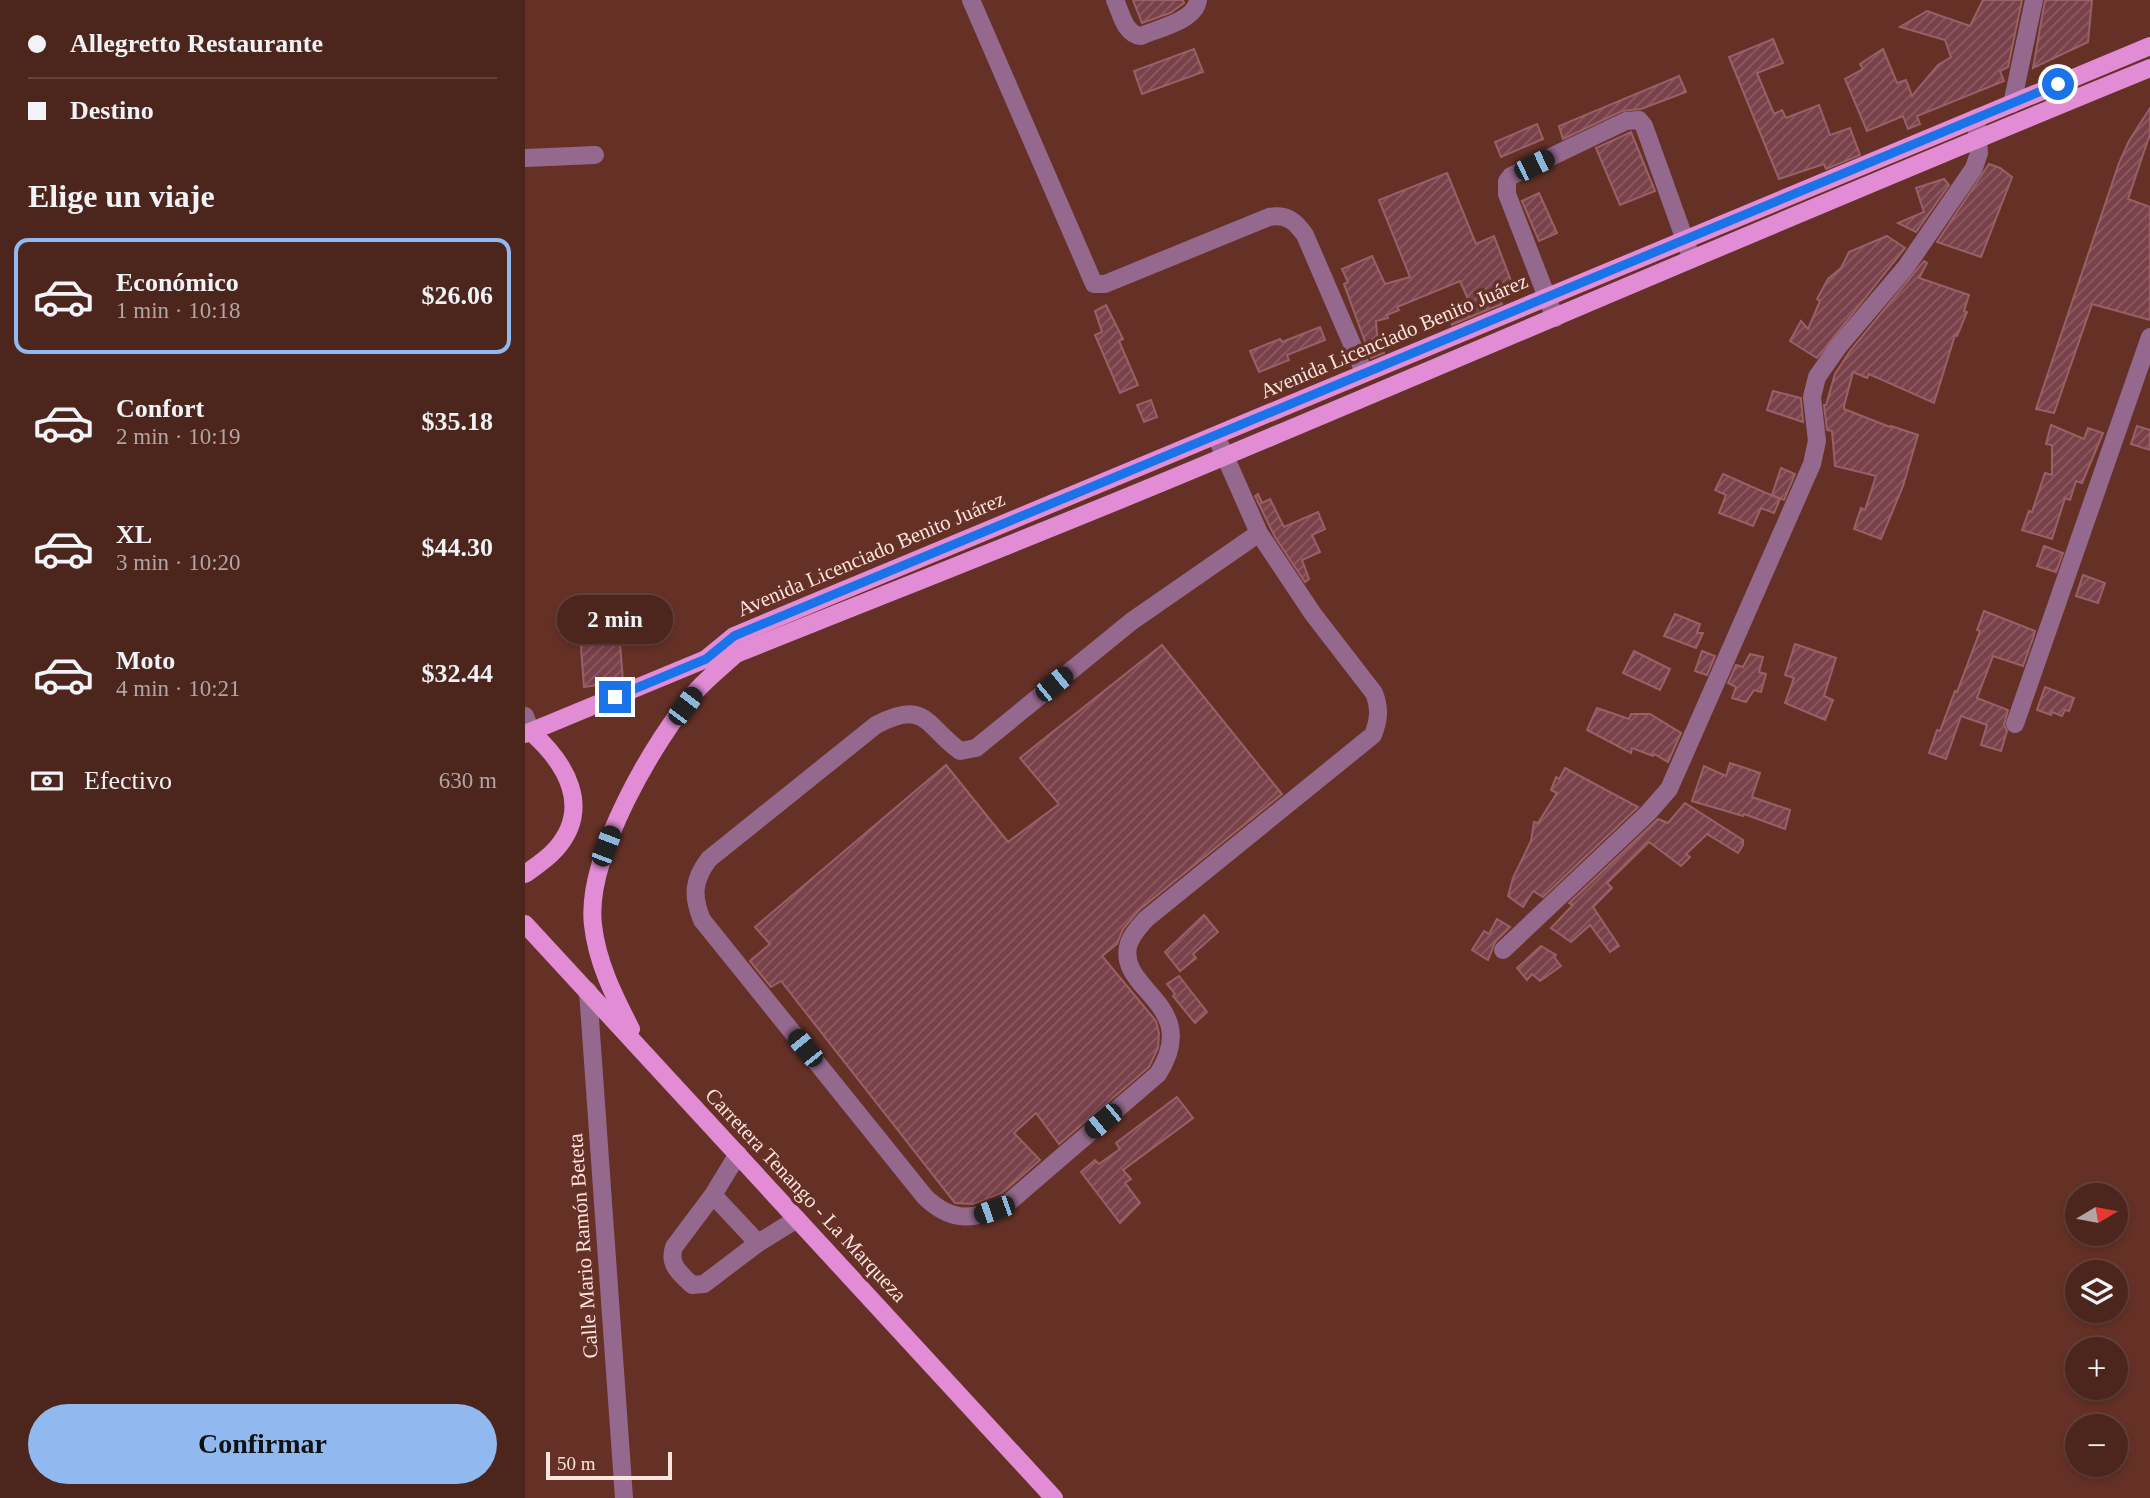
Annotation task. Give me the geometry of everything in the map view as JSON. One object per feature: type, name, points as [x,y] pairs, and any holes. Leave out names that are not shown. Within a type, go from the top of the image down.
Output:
[{"type":"main road","name":"Avenida Licenciado Benito Juárez","points":[[706,659],[734,636],[2150,46]]},
{"type":"main road","name":"Avenida Licenciado Benito Juárez","points":[[706,659],[736,654],[1224,457],[2150,68]]},
{"type":"main road","points":[[640,1049],[598,956],[592,923],[599,864],[613,827],[673,723],[698,690],[736,654]]},
{"type":"main road","points":[[525,874],[555,850],[567,834],[574,815],[573,791],[563,768],[547,746],[527,727],[706,659]]},
{"type":"main road","name":"Carretera Tenango - La Marqueza","points":[[525,924],[1055,1498]]},
{"type":"street","points":[[971,0],[1094,284],[1105,284],[1269,217],[1290,218],[1305,235],[1364,372]]},
{"type":"street","points":[[1115,0],[1129,32],[1141,36],[1190,15],[1196,9],[1198,0]]},
{"type":"street","points":[[2012,104],[2034,0]]},
{"type":"street","points":[[1503,950],[1648,813],[1669,789],[1812,464],[1817,440],[1812,397],[1817,377],[1838,347],[1906,267],[1974,168],[1978,160],[1976,118]]},
{"type":"street","points":[[1555,318],[1507,194],[1507,181],[1511,176],[1626,121],[1639,120],[1644,126],[1692,261]]},
{"type":"street","points":[[525,158],[595,155]]},
{"type":"street","points":[[2015,724],[2150,337]]},
{"type":"street","points":[[1216,436],[1259,533],[1313,614],[1374,693],[1379,705],[1378,722],[1373,735],[1146,919],[1134,933],[1128,947],[1129,961],[1169,1022],[1172,1042],[1168,1058],[1158,1074],[1008,1203],[981,1215],[967,1217],[949,1214],[936,1208],[702,920],[695,888],[699,872],[720,850],[876,724],[891,717],[905,713],[919,715],[960,751],[976,748],[1132,621],[1259,533]]},
{"type":"street","name":"Calle Mario Ramón Beteta","points":[[588,991],[624,1498]]},
{"type":"street","points":[[738,1154],[713,1195],[674,1247],[671,1255],[674,1267],[692,1285],[704,1284],[758,1243],[797,1219]]},
{"type":"street","points":[[713,1195],[758,1243]]},
{"type":"building","points":[[1133,0],[1183,0],[1184,3],[1170,13],[1142,23]]},
{"type":"building","points":[[1983,0],[2022,0],[2008,67],[2000,71],[2004,81],[1917,116],[1920,124],[1908,129],[1903,116],[1867,131],[1845,79],[1863,69],[1860,64],[1883,49],[1897,83],[1906,80],[1912,96],[1938,65],[1951,57],[1945,40],[1900,27],[1927,11],[1970,26]]},
{"type":"building","points":[[2045,0],[2092,0],[2088,42],[2033,68]]},
{"type":"building","points":[[1773,39],[1783,63],[1757,73],[1774,114],[1782,110],[1786,118],[1819,105],[1830,135],[1850,128],[1860,155],[1826,169],[1824,164],[1779,179],[1729,57]]},
{"type":"building","points":[[1194,49],[1203,72],[1142,94],[1134,71]]},
{"type":"building","points":[[1679,76],[1686,92],[1641,109],[1622,111],[1563,139],[1559,126]]},
{"type":"building","points":[[2150,108],[2150,134],[2128,199],[2150,207],[2150,320],[2092,304],[2054,413],[2036,409],[2119,163]]},
{"type":"building","points":[[1537,124],[1543,139],[1501,157],[1495,142]]},
{"type":"building","points":[[1631,132],[1655,191],[1620,205],[1596,148]]},
{"type":"building","points":[[1989,164],[2012,177],[1981,257],[1937,242]]},
{"type":"building","points":[[1447,173],[1476,244],[1494,236],[1516,294],[1500,300],[1502,304],[1451,325],[1472,308],[1460,281],[1397,307],[1399,310],[1387,315],[1388,318],[1376,321],[1377,334],[1384,353],[1371,358],[1344,284],[1348,282],[1342,269],[1372,256],[1385,284],[1410,277],[1379,200]]},
{"type":"building","points":[[1944,179],[1949,185],[1916,232],[1898,223],[1924,212],[1916,188]]},
{"type":"building","points":[[1539,193],[1557,233],[1539,241],[1522,201]]},
{"type":"building","points":[[1887,236],[1905,248],[1817,358],[1790,341],[1801,321],[1808,329],[1820,301],[1817,299],[1828,279],[1841,268],[1849,252]]},
{"type":"building","points":[[1924,261],[1927,263],[1919,278],[1969,295],[1964,311],[1967,312],[1957,336],[1955,335],[1934,403],[1869,374],[1867,378],[1853,372],[1844,406],[1844,409],[1918,435],[1903,486],[1881,539],[1854,529],[1861,508],[1865,510],[1876,476],[1835,466],[1832,431],[1827,430],[1824,405],[1835,374],[1850,351]]},
{"type":"building","points":[[1106,305],[1123,339],[1119,341],[1138,385],[1120,393],[1095,335],[1102,332],[1095,311]]},
{"type":"building","points":[[1320,327],[1325,340],[1287,355],[1289,360],[1259,372],[1250,351]]},
{"type":"building","points":[[1773,391],[1801,398],[1803,422],[1767,410]]},
{"type":"building","points":[[1151,400],[1157,417],[1144,422],[1137,405]]},
{"type":"building","points":[[2051,425],[2084,439],[2088,428],[2103,433],[2082,483],[2076,481],[2070,500],[2065,498],[2052,539],[2022,530],[2029,511],[2032,512],[2045,473],[2052,475],[2052,445],[2046,444]]},
{"type":"building","points":[[2137,426],[2150,430],[2150,450],[2131,444]]},
{"type":"building","points":[[1781,468],[1795,474],[1784,500],[1772,495]]},
{"type":"building","points":[[1723,474],[1780,499],[1774,513],[1761,508],[1753,526],[1719,513],[1726,495],[1715,490]]},
{"type":"building","points":[[1258,494],[1262,503],[1270,499],[1284,527],[1318,512],[1325,529],[1312,535],[1320,552],[1302,560],[1309,579],[1305,582],[1275,537],[1255,496]]},
{"type":"building","points":[[2044,546],[2063,553],[2056,572],[2037,566]]},
{"type":"building","points":[[2083,575],[2105,583],[2098,603],[2076,596]]},
{"type":"building","points":[[1984,611],[2035,631],[2023,666],[1993,656],[1977,698],[2008,710],[2004,725],[2007,731],[2001,751],[1981,745],[1987,725],[1961,716],[1946,759],[1929,753],[1937,730],[1940,731],[1955,691],[1957,692],[1980,631],[1977,630]]},
{"type":"building","points":[[1675,614],[1700,624],[1697,633],[1703,633],[1696,648],[1664,636]]},
{"type":"building","points":[[618,617],[623,681],[584,687],[579,620]]},
{"type":"building","points":[[1795,644],[1836,658],[1824,696],[1833,700],[1825,720],[1785,703],[1794,678],[1785,675]]},
{"type":"building","points":[[1162,645],[1282,794],[1139,910],[1123,929],[1117,944],[1102,956],[1156,1021],[1159,1033],[1158,1048],[1149,1067],[1059,1144],[1036,1113],[1014,1133],[1040,1160],[1002,1193],[973,1204],[955,1203],[781,981],[771,987],[750,961],[770,944],[755,927],[946,765],[1008,842],[1059,804],[1020,758]]},
{"type":"building","points":[[1634,651],[1670,669],[1660,690],[1623,673]]},
{"type":"building","points":[[1702,651],[1715,656],[1707,675],[1695,671]]},
{"type":"building","points":[[1750,654],[1763,657],[1759,672],[1766,674],[1761,692],[1754,690],[1746,702],[1732,698],[1736,687],[1728,683],[1736,665],[1743,667]]},
{"type":"building","points":[[2045,687],[2074,698],[2069,711],[2065,710],[2062,716],[2037,710]]},
{"type":"building","points":[[1597,708],[1629,719],[1631,714],[1650,714],[1681,733],[1668,762],[1654,754],[1653,756],[1632,748],[1631,753],[1587,730]]},
{"type":"building","points":[[1730,763],[1760,773],[1752,797],[1790,810],[1785,829],[1744,814],[1743,816],[1692,801],[1704,766],[1726,776]]},
{"type":"building","points":[[1565,768],[1638,807],[1543,897],[1533,891],[1523,907],[1508,896],[1513,878],[1531,841],[1534,822],[1538,823],[1557,793],[1551,790],[1556,777],[1559,779]]},
{"type":"building","points":[[1685,803],[1743,840],[1738,853],[1707,834],[1686,854],[1690,857],[1681,866],[1649,842],[1607,883],[1612,888],[1593,907],[1619,946],[1610,952],[1590,925],[1571,942],[1551,928],[1573,905],[1569,903],[1658,819],[1668,823]]},
{"type":"building","points":[[1204,915],[1218,932],[1193,954],[1196,958],[1180,971],[1165,952]]},
{"type":"building","points":[[1497,919],[1510,927],[1495,942],[1488,960],[1472,950],[1484,931],[1489,934]]},
{"type":"building","points":[[1541,946],[1556,955],[1554,957],[1561,966],[1540,981],[1532,974],[1527,980],[1517,968]]},
{"type":"building","points":[[1179,976],[1207,1012],[1195,1023],[1173,996],[1175,994],[1167,984]]},
{"type":"building","points":[[1177,1097],[1193,1118],[1123,1170],[1131,1179],[1125,1183],[1140,1203],[1120,1223],[1081,1172],[1095,1160],[1099,1164],[1120,1149],[1116,1143]]},
{"type":"route","points":[[615,697],[706,659],[734,636],[2058,84]]}]
